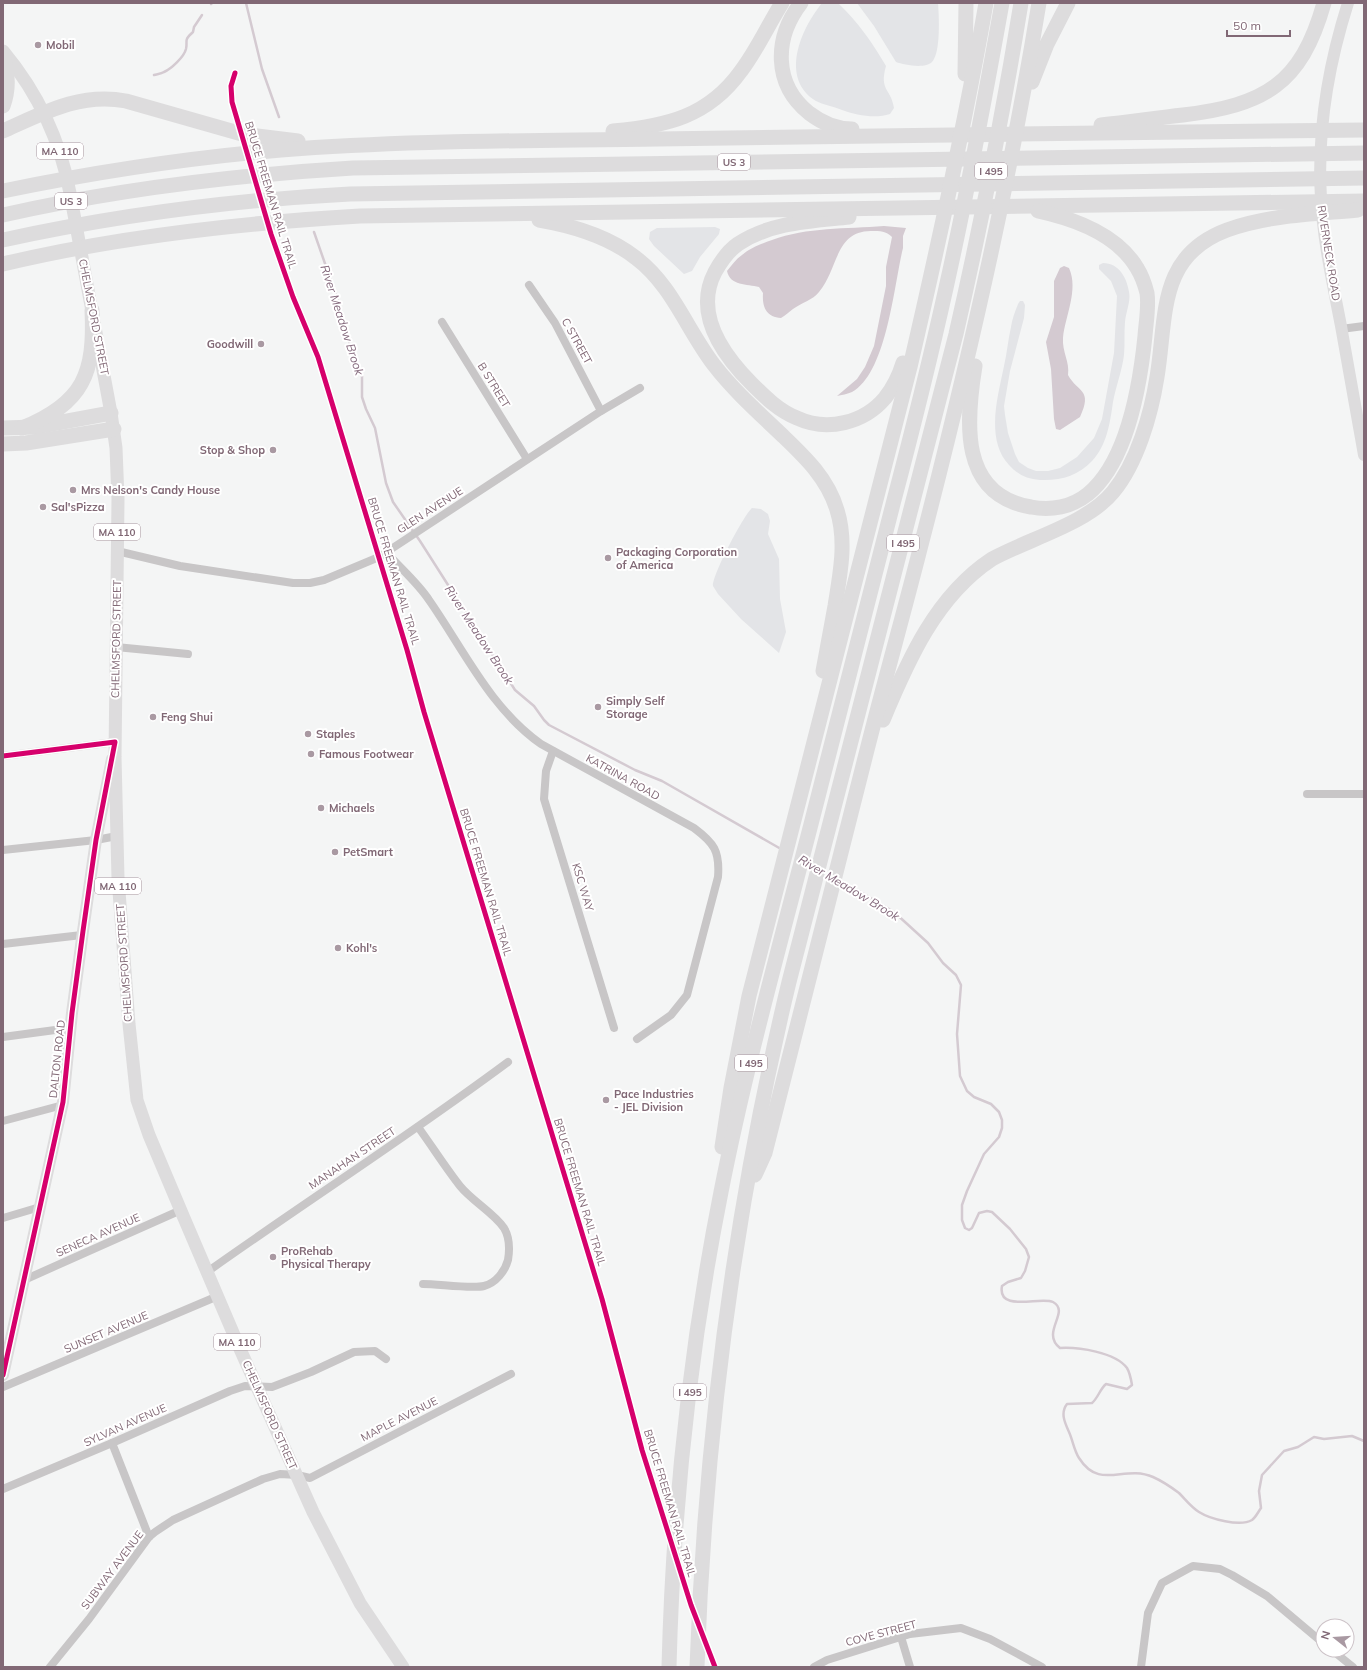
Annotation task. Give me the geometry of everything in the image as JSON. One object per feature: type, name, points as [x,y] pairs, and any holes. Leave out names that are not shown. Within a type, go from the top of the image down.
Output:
[{"type":"highway","points":[[511,142],[648,128],[670,122],[693,113],[722,93],[736,79],[782,3]]},
{"type":"highway","points":[[801,3],[787,26],[781,50],[784,77],[794,97],[807,111],[823,122],[842,129],[860,129],[884,135]]},
{"type":"highway","points":[[964,113],[966,3]]},
{"type":"highway","points":[[975,59],[982,3]]},
{"type":"highway","points":[[710,1253],[721,1153],[749,996],[910,367],[941,232],[986,3]]},
{"type":"highway","name":"I 495","points":[[669,1667],[675,1532],[692,1374],[710,1253],[734,1133],[917,411],[959,230],[983,113],[1002,3]]},
{"type":"highway","name":"I 495","points":[[697,1667],[704,1523],[715,1402],[728,1304],[746,1192],[779,1026],[941,393],[979,230],[1021,3]]},
{"type":"highway","points":[[746,1192],[765,1153],[975,328],[1021,110],[1038,3]]},
{"type":"highway","points":[[1021,110],[1047,44],[1068,3]]},
{"type":"highway","points":[[1027,134],[1218,110],[1253,100],[1280,83],[1299,62],[1311,39],[1324,3]]},
{"type":"highway","points":[[3,56],[6,67],[7,81],[7,94],[3,106]]},
{"type":"highway","points":[[3,131],[44,112],[81,100],[97,98],[116,99],[255,136],[290,141],[359,145]]},
{"type":"highway","points":[[3,191],[102,172],[223,155],[359,145],[884,135],[1364,130]]},
{"type":"highway","name":"US 3","points":[[3,215],[106,194],[231,177],[383,167],[1364,153]]},
{"type":"highway","name":"US 3","points":[[3,240],[111,219],[231,203],[381,193],[1364,178]]},
{"type":"highway","points":[[3,264],[116,242],[212,228],[390,215],[1364,201]]},
{"type":"highway","points":[[996,231],[970,398],[969,428],[971,450],[974,461],[984,478],[995,491],[1027,507],[1054,508],[1072,503],[1087,495],[1100,483],[1111,467],[1129,421],[1138,385],[1147,318],[1147,293],[1142,278],[1133,262],[1120,247],[1102,234],[1071,220],[1012,206]]},
{"type":"highway","points":[[929,284],[906,356],[891,390],[871,411],[856,419],[839,424],[815,424],[798,419],[783,411],[766,398],[733,364],[722,349],[713,331],[708,314],[709,290],[714,274],[730,251],[746,239],[770,230],[793,224],[935,207]]},
{"type":"highway","points":[[867,749],[882,722],[925,633],[942,605],[956,588],[992,558],[1090,513],[1105,501],[1118,486],[1136,449],[1149,413],[1156,378],[1167,296],[1172,279],[1186,257],[1207,240],[1237,226],[1272,219],[1364,209]]},
{"type":"highway","points":[[482,214],[539,220],[572,227],[609,241],[636,257],[651,271],[666,289],[714,366],[743,398],[810,463],[826,485],[835,503],[840,521],[843,541],[842,561],[803,785]]},
{"type":"highway","points":[[3,271],[45,255]]},
{"type":"highway","points":[[22,428],[55,412],[69,400],[80,385],[89,364],[91,352],[93,339],[92,310]]},
{"type":"highway","points":[[3,428],[22,428],[111,413]]},
{"type":"highway","points":[[3,444],[26,443],[114,429]]},
{"type":"main road","name":"CHELMSFORD STREET","points":[[3,51],[23,75],[44,112],[58,143],[67,174],[114,429],[118,481],[115,742],[118,878],[137,1100],[149,1135],[207,1272],[313,1512],[356,1597],[403,1667]]},
{"type":"street","name":"RIVERNECK ROAD","points":[[1348,3],[1337,42],[1325,104],[1320,197],[1324,237],[1364,455]]},
{"type":"street","name":"C STREET","points":[[529,285],[555,324],[601,411]]},
{"type":"street","name":"B STREET","points":[[442,322],[527,459]]},
{"type":"street","points":[[1342,329],[1364,326]]},
{"type":"street","name":"GLEN AVENUE","points":[[117,551],[180,566],[304,583],[324,580],[386,552],[601,411],[640,388]]},
{"type":"street","name":"KATRINA ROAD","points":[[386,552],[429,599],[480,678],[510,718],[527,734],[553,751],[694,828],[712,843],[718,853],[718,877],[687,995],[671,1015],[637,1039]]},
{"type":"street","points":[[116,647],[188,654]]},
{"type":"street","points":[[3,756],[115,742]]},
{"type":"street","name":"DALTON ROAD","points":[[3,1375],[63,1105],[70,1028],[82,935],[96,840],[115,742]]},
{"type":"street","name":"KSC WAY","points":[[553,751],[546,772],[544,799],[614,1028]]},
{"type":"street","points":[[1308,794],[1364,794]]},
{"type":"street","points":[[3,850],[96,840],[117,836]]},
{"type":"street","points":[[3,944],[82,935]]},
{"type":"street","points":[[3,1037],[70,1028]]},
{"type":"street","name":"MANAHAN STREET","points":[[207,1272],[294,1210],[418,1127],[508,1062]]},
{"type":"street","points":[[3,1121],[63,1105]]},
{"type":"street","points":[[418,1127],[460,1186],[503,1227],[509,1238],[510,1251],[507,1264],[502,1274],[484,1286],[423,1284]]},
{"type":"street","points":[[3,1218],[40,1207]]},
{"type":"street","name":"SENECA AVENUE","points":[[24,1280],[181,1210]]},
{"type":"street","name":"SUNSET AVENUE","points":[[3,1387],[218,1296]]},
{"type":"street","name":"SYLVAN AVENUE","points":[[3,1489],[112,1444],[230,1390],[246,1386],[272,1387],[311,1372],[354,1352],[374,1350],[386,1360]]},
{"type":"street","name":"MAPLE AVENUE","points":[[297,1475],[310,1478],[511,1374]]},
{"type":"street","points":[[112,1444],[148,1537]]},
{"type":"street","name":"SUBWAY AVENUE","points":[[50,1667],[89,1619],[148,1537],[173,1520],[263,1479],[280,1474],[297,1475]]},
{"type":"street","points":[[1140,1667],[1148,1613],[1162,1583],[1193,1566],[1220,1569],[1232,1575],[1266,1596],[1315,1636]]},
{"type":"street","name":"COVE STREET","points":[[814,1667],[827,1660],[910,1634],[961,1628],[990,1639],[1042,1667]]},
{"type":"street","points":[[901,1637],[910,1667]]},
{"type":"street","points":[[1342,1658],[1353,1667]]},
{"type":"shaded area","points":[[822,3],[838,3],[858,25],[881,57],[886,66],[884,80],[886,89],[893,101],[894,108],[890,114],[866,116],[816,101],[805,91],[798,80],[796,67],[797,53],[801,39],[814,14]]},
{"type":"shaded area","points":[[857,3],[938,3],[938,43],[937,51],[932,62],[920,66],[896,62],[874,26]]},
{"type":"shaded area","points":[[884,226],[906,228],[903,236],[903,248],[892,304],[881,348],[873,367],[864,382],[852,392],[837,396],[857,379],[865,367],[874,346],[886,286],[886,267],[892,237],[885,232],[872,231],[860,232],[851,237],[844,244],[819,292],[814,297],[796,307],[781,318],[772,316],[768,313],[763,303],[763,293],[759,287],[735,282],[729,276],[727,271],[738,258],[749,250],[760,244],[785,236],[827,229]]},
{"type":"shaded area","points":[[715,227],[720,229],[719,234],[700,257],[692,271],[684,274],[654,246],[649,239],[650,232],[657,228]]},
{"type":"shaded area","points":[[1103,263],[1118,268],[1124,277],[1129,295],[1125,322],[1123,361],[1107,433],[1097,455],[1087,466],[1075,474],[1055,480],[1031,479],[1019,474],[1009,465],[1002,455],[997,443],[995,430],[995,417],[999,390],[1011,324],[1018,304],[1020,301],[1023,301],[1025,305],[1024,318],[1010,371],[1004,406],[1008,433],[1015,454],[1019,462],[1036,471],[1048,471],[1060,468],[1077,457],[1094,438],[1102,419],[1114,353],[1117,296],[1111,281],[1099,269],[1099,265]]},
{"type":"shaded area","points":[[1064,266],[1069,268],[1073,285],[1064,330],[1063,343],[1068,366],[1068,375],[1083,392],[1085,401],[1080,417],[1060,430],[1056,429],[1054,419],[1051,369],[1046,342],[1054,317],[1054,281],[1060,268]]},
{"type":"shaded area","points":[[752,508],[761,509],[768,514],[770,521],[768,534],[779,559],[780,599],[786,632],[779,653],[741,619],[718,594],[713,586],[717,571],[729,546],[742,522]]},
{"type":"waterway","name":"River Meadow Brook","points":[[246,3],[262,69],[279,117]]},
{"type":"waterway","points":[[154,75],[162,73],[174,66],[180,59],[185,52],[187,39],[193,32],[194,27],[202,15]]},
{"type":"waterway","name":"River Meadow Brook","points":[[314,232],[337,298],[355,363],[362,376],[362,397],[375,428],[386,483],[393,502],[420,541],[515,690],[534,706],[549,725],[635,770],[662,781],[781,849]]},
{"type":"waterway","name":"River Meadow Brook","points":[[838,881],[854,888],[894,912],[928,943],[943,963],[956,975],[961,985],[957,1034],[960,1076],[967,1091],[974,1097],[991,1104],[999,1112],[1002,1120],[1002,1128],[999,1137],[984,1154],[967,1191],[962,1205],[962,1220],[965,1228],[969,1230],[972,1228],[979,1213],[987,1211],[992,1212],[1010,1229],[1026,1249],[1029,1257],[1025,1271],[1021,1278],[1008,1282],[1002,1286],[1002,1294],[1006,1299],[1013,1301],[1053,1302],[1058,1306],[1059,1311],[1053,1335],[1055,1342],[1060,1348],[1076,1348],[1105,1354],[1121,1363],[1129,1372],[1132,1385],[1127,1389],[1106,1384],[1092,1403],[1067,1404],[1065,1407],[1064,1418],[1066,1425],[1077,1455],[1087,1468],[1095,1473],[1104,1475],[1132,1473],[1153,1477],[1179,1493],[1193,1508],[1204,1515],[1225,1521],[1240,1523],[1252,1520],[1261,1508],[1259,1491],[1262,1475],[1284,1451],[1298,1447],[1314,1437],[1324,1439],[1352,1436],[1364,1441]]},
{"type":"cycle path","name":"BRUCE FREEMAN RAIL TRAIL","points":[[235,73],[231,86],[232,102],[271,234],[293,297],[318,357],[602,1299],[642,1450],[691,1605],[715,1667]]},
{"type":"cycle path","points":[[3,756],[115,742],[96,840],[72,1013],[63,1102],[3,1375]]},
{"type":"place","name":"Mobil","points":[[38,45]]},
{"type":"place","name":"Goodwill","points":[[261,344]]},
{"type":"place","name":"Stop & Shop","points":[[273,450]]},
{"type":"place","name":"Mrs Nelson's Candy House","points":[[73,490]]},
{"type":"place","name":"Sal'sPizza","points":[[43,507]]},
{"type":"place","name":"Packaging Corporation of America","points":[[608,558]]},
{"type":"place","name":"Simply Self Storage","points":[[598,707]]},
{"type":"place","name":"Feng Shui","points":[[153,717]]},
{"type":"place","name":"Staples","points":[[308,734]]},
{"type":"place","name":"Famous Footwear","points":[[311,754]]},
{"type":"place","name":"Michaels","points":[[321,808]]},
{"type":"place","name":"PetSmart","points":[[335,852]]},
{"type":"place","name":"Kohl's","points":[[338,948]]},
{"type":"place","name":"Pace Industries - JEL Division","points":[[606,1100]]},
{"type":"place","name":"ProRehab Physical Therapy","points":[[273,1257]]}]
